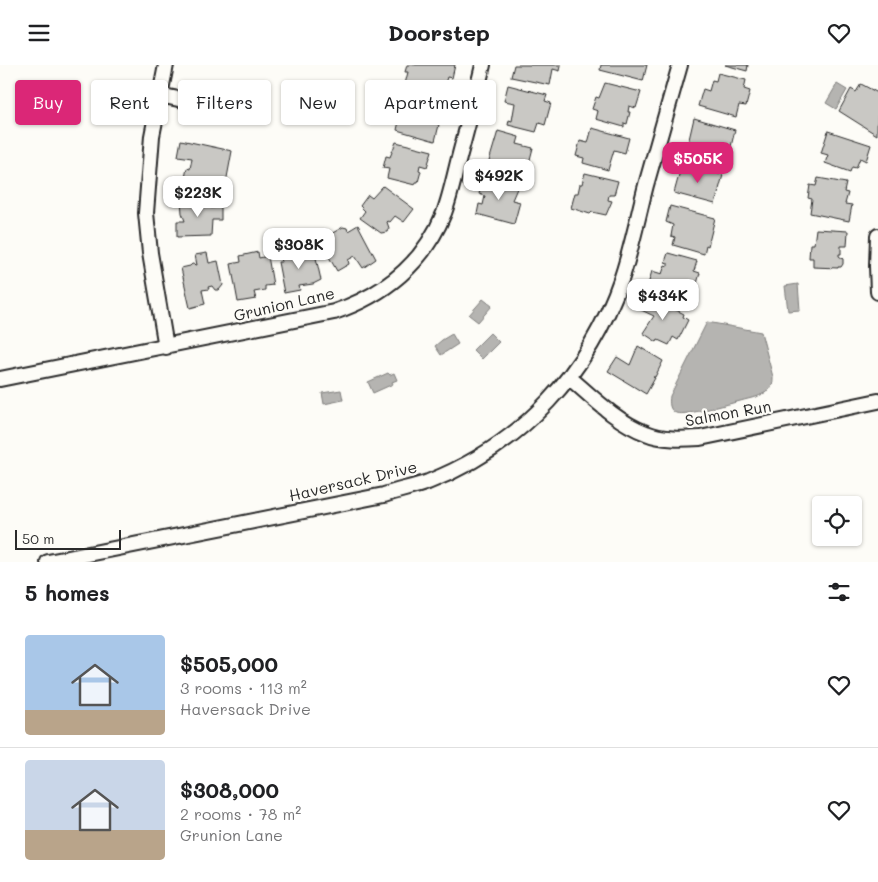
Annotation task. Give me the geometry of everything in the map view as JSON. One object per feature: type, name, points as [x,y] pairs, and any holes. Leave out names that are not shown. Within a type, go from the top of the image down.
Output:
[{"type":"street","points":[[162,80],[166,65]]},
{"type":"street","name":"Grunion Lane","points":[[0,379],[334,312],[362,301],[395,281],[428,244],[444,213],[483,65]]},
{"type":"street","name":"Haversack Drive","points":[[48,562],[384,495],[427,483],[464,465],[507,438],[549,401],[570,378],[590,348],[608,313],[622,276],[680,65]]},
{"type":"street","points":[[154,125],[146,213],[150,253],[166,347]]},
{"type":"street","points":[[878,236],[878,292]]},
{"type":"street","name":"Salmon Run","points":[[570,378],[612,413],[647,434],[682,439],[700,438],[878,401]]},
{"type":"shaded area","points":[[837,84],[847,90],[836,109],[826,103]]},
{"type":"shaded area","points":[[798,284],[800,310],[788,311],[785,286]]},
{"type":"shaded area","points":[[483,299],[492,306],[478,322],[469,315]]},
{"type":"shaded area","points":[[707,322],[761,332],[773,377],[771,388],[756,397],[691,413],[676,413],[670,406],[670,396]]},
{"type":"shaded area","points":[[490,333],[499,342],[482,359],[473,350]]},
{"type":"shaded area","points":[[452,334],[458,344],[441,355],[435,346]]},
{"type":"shaded area","points":[[388,373],[390,375],[394,373],[397,380],[392,382],[393,384],[373,393],[368,382]]},
{"type":"shaded area","points":[[341,390],[343,400],[324,404],[322,393]]},
{"type":"building","points":[[407,65],[455,65],[452,78],[447,77],[446,80],[406,80],[408,72],[405,72]]},
{"type":"building","points":[[514,65],[561,65],[560,71],[553,69],[550,85],[511,77]]},
{"type":"building","points":[[601,65],[647,65],[643,81],[600,70]]},
{"type":"building","points":[[725,65],[748,65],[747,71]]},
{"type":"building","points":[[718,73],[746,80],[744,89],[750,91],[746,106],[739,105],[736,117],[698,106],[703,89],[709,91],[712,80],[716,81]]},
{"type":"building","points":[[605,83],[641,92],[636,108],[629,106],[628,112],[630,112],[627,124],[624,123],[624,127],[596,119],[598,111],[592,109],[596,97],[599,98]]},
{"type":"building","points":[[861,84],[878,93],[877,135],[839,111],[851,89],[856,92]]},
{"type":"building","points":[[508,85],[547,95],[545,101],[551,103],[545,125],[539,123],[536,132],[508,125],[509,120],[512,121],[515,103],[504,101]]},
{"type":"building","points":[[694,118],[735,130],[728,159],[687,148]]},
{"type":"building","points":[[398,125],[439,125],[435,141],[397,130]]},
{"type":"building","points":[[592,128],[629,138],[625,153],[614,150],[608,170],[583,163],[584,158],[576,156],[580,141],[588,143]]},
{"type":"building","points":[[498,131],[519,137],[517,144],[533,148],[527,178],[487,168]]},
{"type":"building","points":[[828,131],[871,145],[866,161],[860,158],[856,168],[852,167],[850,172],[825,163],[828,155],[821,153]]},
{"type":"building","points":[[181,140],[232,151],[226,183],[217,181],[215,189],[184,183],[187,168],[190,169],[192,158],[178,156]]},
{"type":"building","points":[[396,142],[432,151],[427,167],[420,165],[419,170],[421,171],[418,182],[415,185],[387,178],[389,169],[383,168],[386,156],[390,157]]},
{"type":"building","points":[[682,164],[723,175],[715,204],[674,193]]},
{"type":"building","points":[[585,173],[618,181],[614,195],[609,195],[608,200],[612,201],[606,215],[592,212],[590,214],[571,208],[575,193],[578,193]]},
{"type":"building","points":[[484,177],[518,186],[512,200],[520,202],[514,224],[477,214],[479,204],[483,205],[485,196],[479,194]]},
{"type":"building","points":[[818,178],[846,183],[844,192],[848,193],[845,204],[852,205],[849,221],[810,213],[812,199],[808,198],[810,185],[816,186]]},
{"type":"building","points":[[383,186],[414,209],[404,222],[395,216],[390,222],[388,221],[389,228],[387,232],[381,233],[360,218],[365,211],[360,206],[368,195],[372,198]]},
{"type":"building","points":[[211,199],[211,208],[221,207],[221,220],[212,220],[211,236],[177,237],[177,221],[185,221],[181,200]]},
{"type":"building","points":[[670,206],[715,218],[704,254],[673,245],[675,237],[671,236],[673,225],[666,222]]},
{"type":"building","points":[[358,225],[376,259],[363,268],[355,256],[348,260],[349,264],[337,271],[321,243],[324,238],[343,227],[347,228],[348,231]]},
{"type":"building","points":[[816,229],[848,231],[847,246],[841,246],[841,254],[839,254],[843,259],[841,267],[813,267],[813,258],[809,258],[810,244],[814,244]]},
{"type":"building","points":[[314,249],[321,280],[313,284],[299,286],[300,290],[284,293],[278,262],[282,262],[280,256]]},
{"type":"building","points":[[258,252],[259,258],[268,256],[273,285],[265,286],[265,290],[254,292],[256,299],[238,302],[231,264],[241,262],[240,256]]},
{"type":"building","points":[[207,253],[209,263],[218,261],[223,285],[219,290],[215,290],[212,286],[208,287],[209,289],[202,290],[205,304],[190,308],[181,268],[192,264],[197,265],[195,255]]},
{"type":"building","points":[[668,253],[697,261],[694,271],[700,273],[694,294],[688,293],[686,299],[647,288],[652,271],[662,274],[665,265],[668,266],[668,263],[665,262]]},
{"type":"building","points":[[647,295],[684,314],[683,317],[688,320],[678,340],[673,337],[669,345],[658,340],[657,342],[643,333],[654,316],[639,309]]},
{"type":"building","points":[[638,346],[663,361],[655,377],[653,377],[655,378],[646,394],[608,371],[617,357],[630,365]]}]
